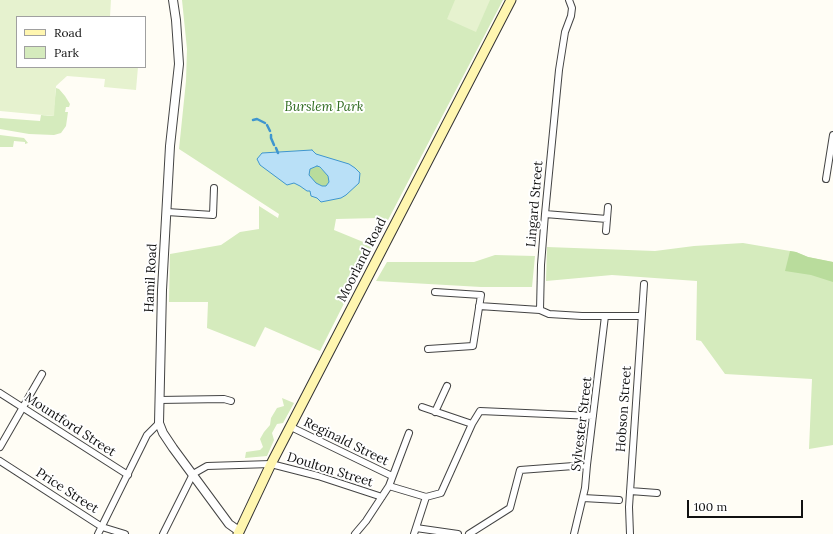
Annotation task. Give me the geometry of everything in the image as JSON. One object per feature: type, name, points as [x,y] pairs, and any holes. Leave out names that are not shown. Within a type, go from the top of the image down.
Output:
[{"type":"main road","name":"Moorland Road","points":[[239,532],[271,464],[511,0]]},
{"type":"street","name":"Hamil Road","points":[[173,0],[179,64],[170,146],[166,212],[162,290],[159,423],[169,443],[229,524],[239,532]]},
{"type":"street","name":"Lingard Street","points":[[540,310],[541,265],[545,214],[559,70],[565,32],[571,16],[572,8],[570,0]]},
{"type":"street","points":[[826,179],[831,162],[833,136]]},
{"type":"street","points":[[166,212],[213,215],[214,188]]},
{"type":"street","points":[[606,232],[608,207]]},
{"type":"street","points":[[545,214],[607,219]]},
{"type":"street","name":"Hobson Street","points":[[630,534],[629,507],[644,284]]},
{"type":"street","points":[[428,349],[473,346],[480,306],[481,295],[435,292]]},
{"type":"street","points":[[480,306],[540,310],[549,314],[641,316]]},
{"type":"street","name":"Sylvester Street","points":[[574,534],[585,488],[605,316]]},
{"type":"street","points":[[0,447],[42,374]]},
{"type":"street","points":[[435,412],[447,386]]},
{"type":"street","name":"Mountford Street","points":[[0,393],[128,475]]},
{"type":"street","points":[[159,400],[224,399],[231,401]]},
{"type":"street","points":[[422,407],[472,424]]},
{"type":"street","points":[[389,486],[426,497],[441,493],[472,424],[480,411],[593,416]]},
{"type":"street","points":[[98,534],[147,435],[159,423]]},
{"type":"street","name":"Reginald Street","points":[[291,427],[392,476]]},
{"type":"street","points":[[355,534],[366,521],[389,486],[409,433]]},
{"type":"street","name":"Price Street","points":[[0,461],[102,527],[125,534]]},
{"type":"street","name":"Doulton Street","points":[[193,474],[207,466],[271,464],[325,478],[382,497]]},
{"type":"street","points":[[469,534],[510,508],[520,470],[587,464]]},
{"type":"street","points":[[163,534],[193,474]]},
{"type":"street","points":[[630,491],[656,494]]},
{"type":"street","points":[[426,497],[415,531],[458,534]]},
{"type":"street","points":[[583,498],[619,500]]},
{"type":"green space","points":[[0,0],[111,0],[110,16],[16,16],[16,68],[138,68],[136,90],[104,87],[105,79],[67,76],[56,86],[54,116],[0,111]]},
{"type":"green space","name":"Burslem Park","points":[[182,0],[503,0],[388,220],[378,218],[336,219],[334,230],[373,246],[320,351],[265,327],[255,347],[207,328],[208,302],[169,302],[170,254],[221,245],[240,232],[259,229],[259,206],[278,218],[279,214],[179,149],[186,81],[187,49]]},
{"type":"green space","points":[[455,0],[490,0],[476,32],[447,19]]},
{"type":"green space","points":[[56,88],[59,89],[70,104],[69,107],[66,107],[65,112],[68,112],[66,126],[61,133],[54,135],[29,134],[0,129],[0,118],[40,121],[41,115],[53,116]]},
{"type":"green space","points":[[0,135],[24,138],[28,143],[25,144],[25,142],[14,141],[13,147],[0,147]]},
{"type":"green space","points":[[317,166],[327,174],[329,182],[326,186],[316,183],[309,175],[310,169]]},
{"type":"green space","points":[[743,243],[796,252],[808,257],[833,262],[833,445],[809,449],[812,379],[725,374],[701,341],[696,340],[697,281],[612,275],[546,281],[547,247],[655,251],[694,246]]},
{"type":"green space","points":[[790,251],[808,257],[833,262],[833,282],[811,275],[785,271]]},
{"type":"green space","points":[[495,255],[535,256],[532,287],[481,287],[376,281],[387,262],[474,262]]},
{"type":"green space","points":[[282,398],[294,403],[283,423],[277,424],[272,433],[274,440],[267,456],[245,458],[246,452],[260,450],[263,447],[260,439],[270,425],[271,418],[277,408],[284,406]]},
{"type":"water","points":[[312,150],[316,154],[349,164],[355,168],[360,173],[359,183],[341,198],[321,202],[317,198],[311,196],[310,191],[307,191],[294,183],[287,185],[260,165],[257,159],[262,153]],"holes":[[[317,166],[320,167],[328,176],[329,182],[326,186],[316,183],[309,175],[310,169]]]},
{"type":"waterway","points":[[253,120],[257,119],[265,123]]},
{"type":"waterway","points":[[267,125],[270,131]]},
{"type":"waterway","points":[[271,135],[274,145]]},
{"type":"waterway","points":[[276,148],[278,153]]}]
